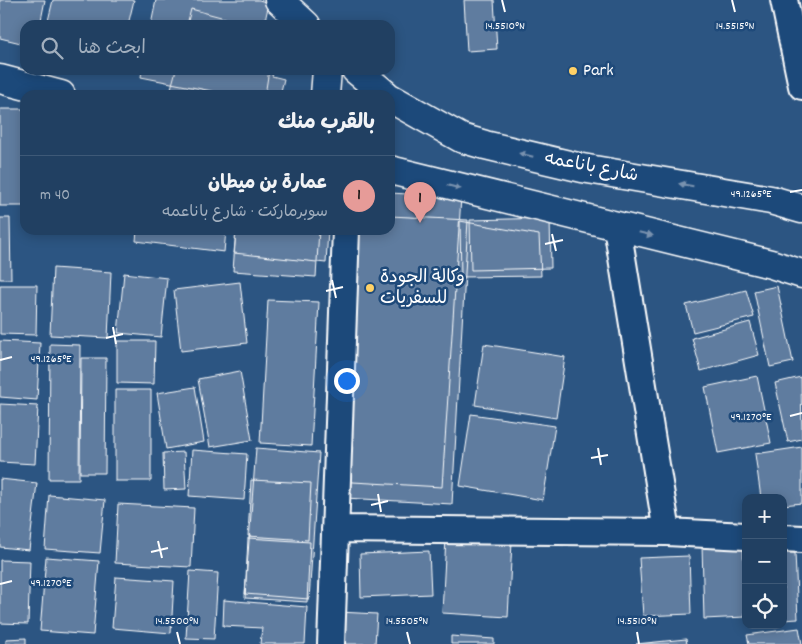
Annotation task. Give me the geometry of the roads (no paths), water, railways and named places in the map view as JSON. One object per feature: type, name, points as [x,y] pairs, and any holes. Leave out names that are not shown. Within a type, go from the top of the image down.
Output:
[{"type":"highway","points":[[281,1],[295,20]]},
{"type":"highway","points":[[281,1],[301,20]]},
{"type":"highway","points":[[326,90],[327,75]]},
{"type":"highway","points":[[362,75],[380,90]]},
{"type":"highway","points":[[0,79],[42,90]]},
{"type":"highway","name":"شارع باناعمه","points":[[395,101],[461,138],[485,145],[582,168],[771,200],[802,209]]},
{"type":"highway","points":[[395,171],[762,262],[802,274]]},
{"type":"street","points":[[791,10],[802,86]]},
{"type":"street","points":[[617,227],[667,532]]},
{"type":"street","points":[[331,644],[346,235]]},
{"type":"street","points":[[335,529],[667,532],[742,536]]},
{"type":"street","points":[[787,538],[802,539]]},
{"type":"place","name":"Park","points":[[573,71]]},
{"type":"place","name":"عمارة بن ميطان","points":[[420,223]]},
{"type":"place","name":"وكالة الجودة للسفريات","points":[[370,288]]}]
